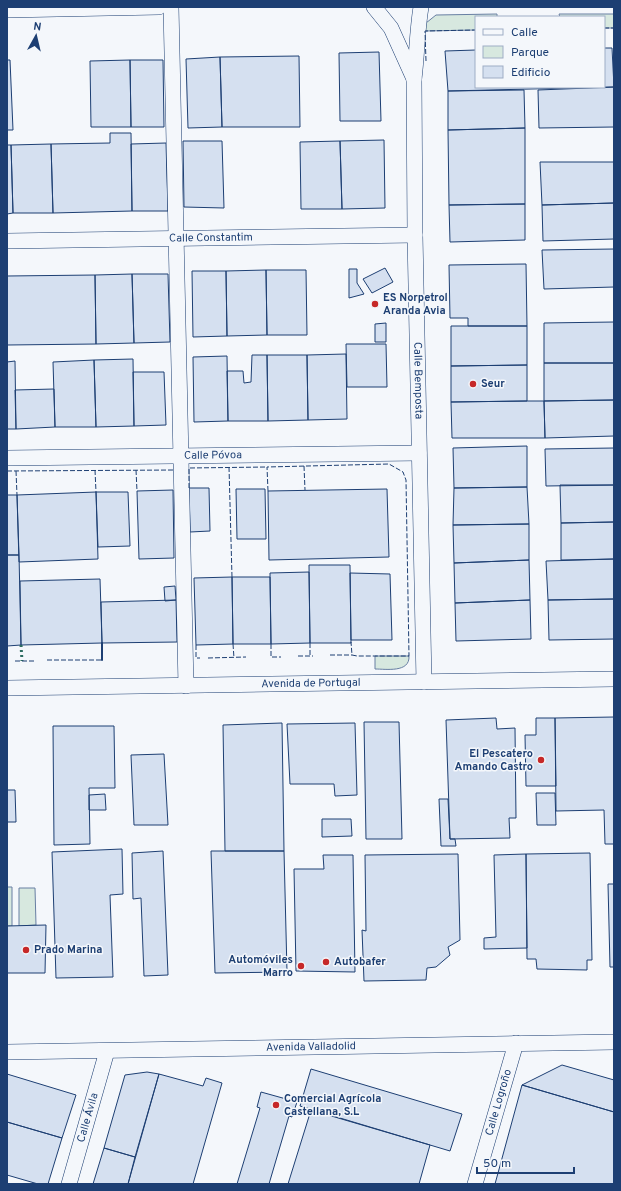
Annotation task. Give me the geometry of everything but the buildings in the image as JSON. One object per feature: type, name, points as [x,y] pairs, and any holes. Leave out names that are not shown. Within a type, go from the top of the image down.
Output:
[{"type":"street","points":[[7,10],[159,7]]},
{"type":"street","points":[[172,7],[180,456],[186,686]]},
{"type":"street","name":"Calle Bemposta","points":[[374,7],[391,28],[414,79]]},
{"type":"street","name":"Calle Bemposta","points":[[421,7],[414,79],[415,235],[424,682]]},
{"type":"street","name":"Calle Constantim","points":[[7,241],[415,235]]},
{"type":"street","name":"Calle Póvoa","points":[[7,458],[419,453]]},
{"type":"street","name":"Avenida de Portugal","points":[[7,688],[614,679]]},
{"type":"street","name":"Avenida Valladolid","points":[[7,1052],[614,1042]]},
{"type":"street","name":"Calle Logroño","points":[[475,1184],[516,1043]]},
{"type":"street","name":"Calle Ávila","points":[[69,1184],[107,1051]]},
{"type":"green space","points":[[497,14],[497,16],[475,16],[475,30],[425,31],[426,23],[436,15]]},
{"type":"green space","points":[[559,14],[614,14],[614,28],[605,28],[605,16],[560,16]]},
{"type":"green space","points":[[375,656],[409,656],[406,665],[402,668],[375,669]]},
{"type":"green space","points":[[7,887],[12,887],[12,926],[7,926]]},
{"type":"green space","points":[[19,888],[35,888],[36,925],[19,926]]},
{"type":"hedge","points":[[21,645],[22,661]]},
{"type":"fence","points":[[605,28],[614,28]]},
{"type":"fence","points":[[426,61],[425,31],[475,30]]},
{"type":"fence","points":[[268,491],[267,467],[389,464],[403,472],[406,480],[409,656],[352,655],[351,642]]},
{"type":"fence","points":[[304,466],[305,490]]},
{"type":"fence","points":[[229,467],[232,577]]},
{"type":"fence","points":[[189,488],[189,468],[267,467]]},
{"type":"fence","points":[[95,470],[96,492]]},
{"type":"fence","points":[[136,470],[137,491]]},
{"type":"fence","points":[[7,471],[175,470]]},
{"type":"fence","points":[[16,471],[17,495]]},
{"type":"fence","points":[[310,643],[310,656]]},
{"type":"fence","points":[[233,644],[234,658]]},
{"type":"fence","points":[[271,644],[271,657],[281,657]]},
{"type":"fence","points":[[196,645],[196,658],[200,658]]},
{"type":"fence","points":[[330,655],[352,655]]},
{"type":"fence","points":[[298,656],[313,656]]},
{"type":"fence","points":[[208,658],[246,657]]},
{"type":"fence","points":[[47,660],[102,660]]},
{"type":"fence","points":[[15,661],[34,661]]},
{"type":"wall","points":[[102,643],[102,660]]},
{"type":"place","name":"ES Norpetrol Aranda Avia","points":[[375,304]]},
{"type":"place","name":"Seur","points":[[473,384]]},
{"type":"place","name":"El Pescatero Amando Castro","points":[[541,760]]},
{"type":"place","name":"Prado Marina","points":[[26,950]]},
{"type":"place","name":"Autobafer","points":[[326,962]]},
{"type":"place","name":"Automóviles Marro","points":[[301,966]]},
{"type":"place","name":"Comercial Agrícola Castellana, S.L","points":[[276,1105]]}]
